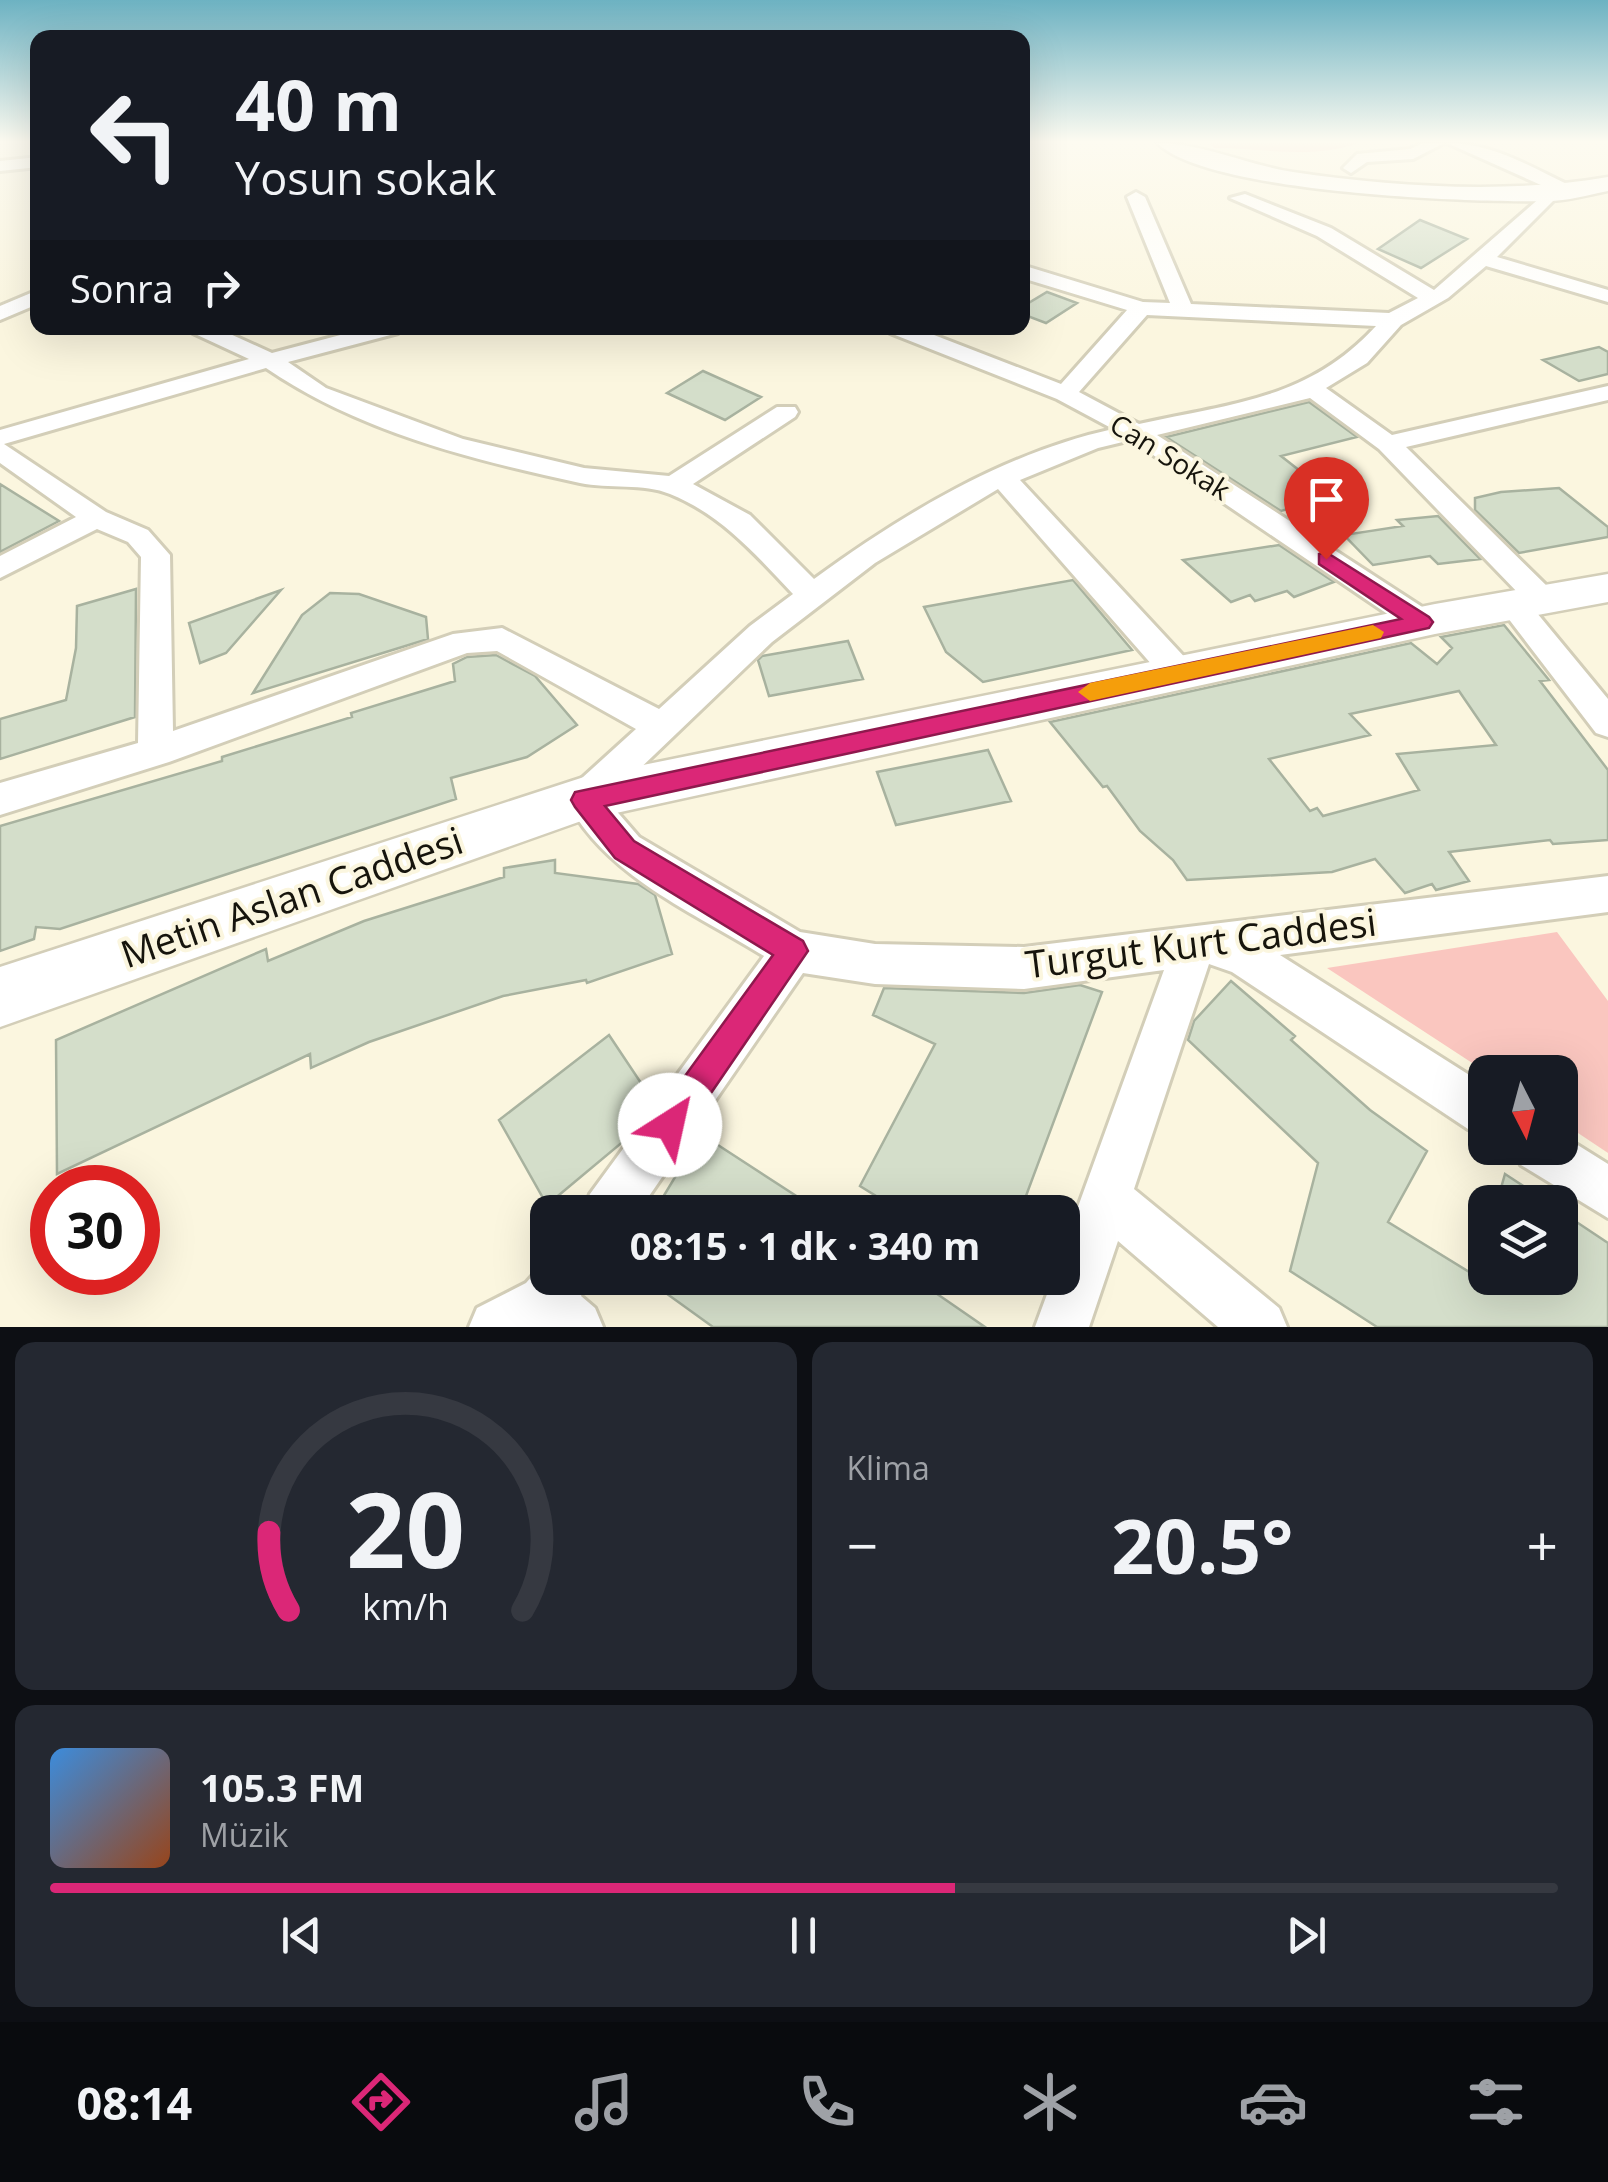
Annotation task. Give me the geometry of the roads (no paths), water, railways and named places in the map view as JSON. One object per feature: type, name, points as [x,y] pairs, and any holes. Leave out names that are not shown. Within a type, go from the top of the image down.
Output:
[{"type":"street","points":[[1139,205],[1183,310]]},
{"type":"street","points":[[1256,205],[1324,232],[1433,298]]},
{"type":"street","points":[[620,1195],[793,951],[625,849],[584,800],[761,634],[865,556],[972,490],[1090,442],[1296,396],[1359,358],[1393,320],[1433,298],[1544,205]]},
{"type":"street","points":[[1483,259],[1608,296]]},
{"type":"street","points":[[1030,273],[1141,308],[1393,320]]},
{"type":"street","points":[[0,314],[30,300]]},
{"type":"street","points":[[1064,394],[1141,308]]},
{"type":"street","points":[[216,335],[268,360],[318,393],[455,445],[584,476],[674,485],[740,521],[812,595]]},
{"type":"street","points":[[0,438],[363,335]]},
{"type":"street","name":"Can Sokak","points":[[916,335],[1064,394],[1136,432],[1422,622]]},
{"type":"street","points":[[1310,387],[1388,444],[1528,602],[1608,723]]},
{"type":"street","points":[[1388,444],[1608,393]]},
{"type":"street","points":[[674,485],[786,412]]},
{"type":"street","points":[[0,451],[96,518],[138,536],[156,555],[156,752]]},
{"type":"street","points":[[1003,478],[1179,673]]},
{"type":"street","points":[[0,568],[96,518]]},
{"type":"street","name":"Metin Aslan Caddesi","points":[[0,997],[584,800],[1422,622],[1608,588]]},
{"type":"street","points":[[0,799],[156,752],[464,642],[502,639],[660,726]]},
{"type":"street","name":"Turgut Kurt Caddesi","points":[[793,951],[875,964],[1024,968],[1608,894]]},
{"type":"street","points":[[1062,1327],[1205,945],[1247,958],[1468,1101]]},
{"type":"street","points":[[1564,1165],[1608,1193]]},
{"type":"street","points":[[1107,1199],[1260,1327]]},
{"type":"street","points":[[496,1327],[561,1302]]}]
